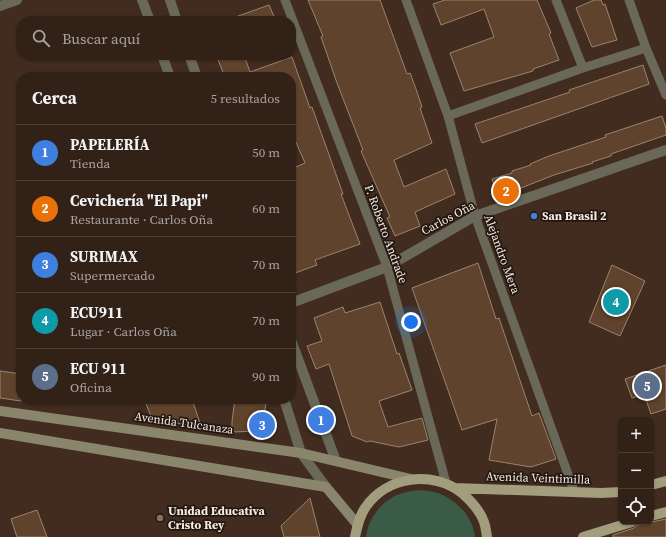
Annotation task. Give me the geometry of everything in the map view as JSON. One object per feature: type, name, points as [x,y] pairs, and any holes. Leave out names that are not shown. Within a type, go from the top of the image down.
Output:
[{"type":"main road","name":"Avenida Veintimilla","points":[[355,537],[357,524],[365,508],[378,494],[393,484],[411,479],[429,479],[450,485],[601,493],[618,492]]},
{"type":"main road","points":[[654,484],[666,481]]},
{"type":"main road","points":[[450,485],[472,502],[484,521],[488,537]]},
{"type":"main road","points":[[654,515],[666,512]]},
{"type":"main road","points":[[583,537],[622,525]]},
{"type":"street","points":[[0,6],[17,0]]},
{"type":"street","points":[[142,0],[148,16]]},
{"type":"street","points":[[170,0],[175,16]]},
{"type":"street","points":[[164,60],[168,72]]},
{"type":"street","points":[[191,60],[195,72]]},
{"type":"street","name":"Carlos Oña","points":[[296,301],[387,267],[476,216],[666,150]]},
{"type":"street","points":[[296,353],[336,461]]},
{"type":"street","points":[[286,404],[301,453],[326,487],[357,524]]},
{"type":"street","name":"Avenida Tulcanaza","points":[[0,411],[301,453],[411,479]]},
{"type":"street","points":[[0,433],[326,487]]},
{"type":"lane","name":"P. Roberto Andrade","points":[[285,0],[291,16]]},
{"type":"lane","name":"Alejandro Mera","points":[[406,0],[448,116],[476,216],[574,491]]},
{"type":"lane","points":[[556,0],[583,68]]},
{"type":"lane","points":[[629,0],[646,48],[666,95]]},
{"type":"lane","name":"P. Roberto Andrade","points":[[296,29],[387,267],[450,485]]},
{"type":"lane","points":[[448,116],[646,48]]},
{"type":"lane","points":[[448,116],[583,68],[646,48]]},
{"type":"green space","points":[[419,490],[438,493],[452,500],[458,505],[471,523],[475,537],[366,537],[370,522],[383,504],[396,496]]},
{"type":"building","points":[[308,0],[380,0],[407,74],[410,73],[416,89],[422,107],[420,108],[432,143],[394,160],[404,187],[446,169],[455,194],[415,212],[420,226],[395,236],[387,218],[390,217],[361,151],[363,150],[321,37],[323,36]]},
{"type":"building","points":[[445,0],[537,0],[551,33],[549,34],[559,60],[533,69],[533,71],[464,91],[450,53],[494,37],[484,9],[441,25],[433,4]]},
{"type":"building","points":[[594,0],[601,0],[603,5],[605,4],[617,40],[592,47],[576,8]]},
{"type":"building","points":[[269,5],[274,16],[238,16]]},
{"type":"building","points":[[218,60],[246,60],[250,72],[223,72]]},
{"type":"building","points":[[284,60],[293,60],[310,108],[312,107],[343,194],[341,194],[360,244],[315,260],[317,265],[296,273],[296,167],[305,163],[296,142],[296,72],[250,72]]},
{"type":"building","points":[[643,65],[649,84],[482,143],[475,124],[570,92],[569,90]]},
{"type":"building","points":[[662,116],[666,128],[666,135],[611,154],[611,156],[592,162],[593,163],[554,175],[516,190],[516,192],[498,198],[492,179],[512,173],[512,171],[531,165],[530,164],[549,156],[606,137],[605,135]]},
{"type":"building","points":[[478,263],[496,319],[499,318],[532,416],[539,413],[556,459],[531,467],[489,460],[497,419],[462,430],[412,288]]},
{"type":"building","points":[[612,265],[645,281],[620,336],[589,322]]},
{"type":"building","points":[[380,302],[397,354],[399,353],[412,390],[379,401],[388,427],[422,418],[428,440],[399,447],[370,441],[367,442],[352,436],[329,364],[316,369],[307,346],[322,341],[314,318],[343,307],[345,313]]},
{"type":"building","points":[[666,365],[666,409],[651,414],[644,394],[632,398],[625,379]]},
{"type":"building","points":[[0,371],[16,373],[16,400],[0,398]]},
{"type":"building","points":[[146,404],[194,404],[201,426],[153,421]]},
{"type":"building","points":[[234,404],[266,404],[261,431],[232,432]]},
{"type":"building","points":[[310,498],[320,537],[284,537],[281,526]]},
{"type":"building","points":[[37,510],[47,537],[17,537],[11,519]]},
{"type":"building","points":[[666,519],[666,537],[613,537],[613,535],[634,528],[638,525],[654,525],[654,522]]},
{"type":"place","name":"Cevichería \"El Papi\"","points":[[506,191]]},
{"type":"place","name":"San Brasil 2","points":[[534,216]]},
{"type":"place","name":"ECU911","points":[[616,302]]},
{"type":"place","name":"ECU 911","points":[[647,386]]},
{"type":"place","name":"PAPELERÍA","points":[[321,420]]},
{"type":"place","name":"SURIMAX","points":[[262,425]]},
{"type":"place","name":"Unidad Educativa Cristo Rey","points":[[160,518]]}]
